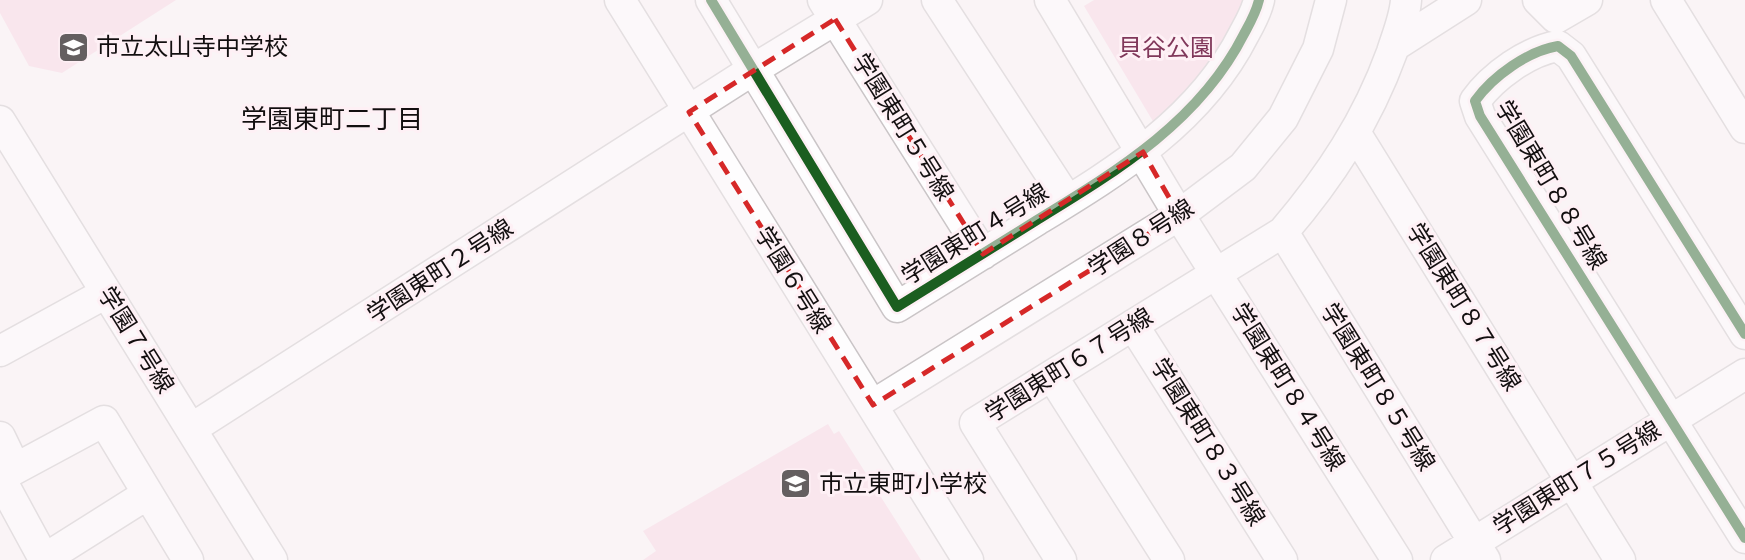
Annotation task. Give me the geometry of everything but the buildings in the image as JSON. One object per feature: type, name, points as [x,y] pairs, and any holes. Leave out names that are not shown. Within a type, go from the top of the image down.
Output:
[{"type":"street","name":"学園６号線","points":[[620,0],[968,560]]},
{"type":"street","name":"学園東町４号線","points":[[711,0],[897,307],[1068,201],[1143,152],[1169,131],[1205,94],[1233,58],[1257,10],[1259,0]]},
{"type":"street","name":"学園東町２号線","points":[[191,429],[689,112],[754,69],[829,10],[867,0]]},
{"type":"street","points":[[937,0],[1068,201]]},
{"type":"street","name":"学園東町８４号線","points":[[1050,0],[1180,215],[1222,269],[1396,560]]},
{"type":"street","name":"学園８号線","points":[[873,405],[1180,215],[1243,167],[1283,118],[1318,49],[1331,0]]},
{"type":"street","name":"学園東町６７号線","points":[[1061,560],[975,423],[1283,232],[1319,189],[1356,134],[1394,46],[1406,0]]},
{"type":"street","points":[[1394,46],[1466,0]]},
{"type":"street","points":[[1538,0],[1556,18],[1587,0]]},
{"type":"street","points":[[1667,0],[1745,128]]},
{"type":"street","name":"学園東町５号線","points":[[829,10],[983,254]]},
{"type":"street","name":"学園東町８８号線","points":[[1672,420],[1480,116],[1475,101],[1485,86],[1540,49],[1558,46],[1571,56],[1745,334]]},
{"type":"street","name":"学園７号線","points":[[0,121],[272,560]]},
{"type":"street","name":"学園東町８７号線","points":[[1356,134],[1620,560]]},
{"type":"street","name":"学園東町８５号線","points":[[1283,232],[1480,551]]},
{"type":"street","points":[[0,351],[106,293]]},
{"type":"street","name":"学園東町８３号線","points":[[1133,324],[1282,560]]},
{"type":"street","name":"学園東町７５号線","points":[[1446,560],[1480,551],[1572,481],[1745,374]]},
{"type":"street","points":[[1052,376],[1169,560]]},
{"type":"street","points":[[1672,420],[1745,538]]},
{"type":"street","points":[[5,475],[104,421],[146,495],[188,560]]},
{"type":"street","points":[[0,438],[5,475],[43,559],[81,550],[146,495]]},
{"type":"highlighted area","points":[[835,19],[983,254],[1143,152],[1179,215],[873,405],[689,112]]},
{"type":"green space","name":"市立太山寺中学校","points":[[0,0],[176,0],[62,73],[29,66],[0,13]]},
{"type":"green space","name":"貝谷公園","points":[[1094,0],[1247,0],[1220,55],[1157,128],[1084,6]]},
{"type":"green space","name":"市立東町小学校","points":[[828,424],[834,434],[839,431],[921,560],[643,560],[656,551],[643,531]]},
{"type":"cycle path","points":[[711,0],[897,307],[1097,182],[1154,141],[1204,93],[1226,65],[1251,22],[1259,0]]},
{"type":"cycle path","points":[[1745,334],[1571,56],[1558,46],[1535,53],[1512,66],[1491,83],[1475,101],[1480,116],[1745,538]]},
{"type":"place","name":"市立太山寺中学校","points":[[73,47]]},
{"type":"place","name":"市立東町小学校","points":[[796,484]]},
{"type":"district","name":"学園東町二丁目","points":[[332,119]]}]
